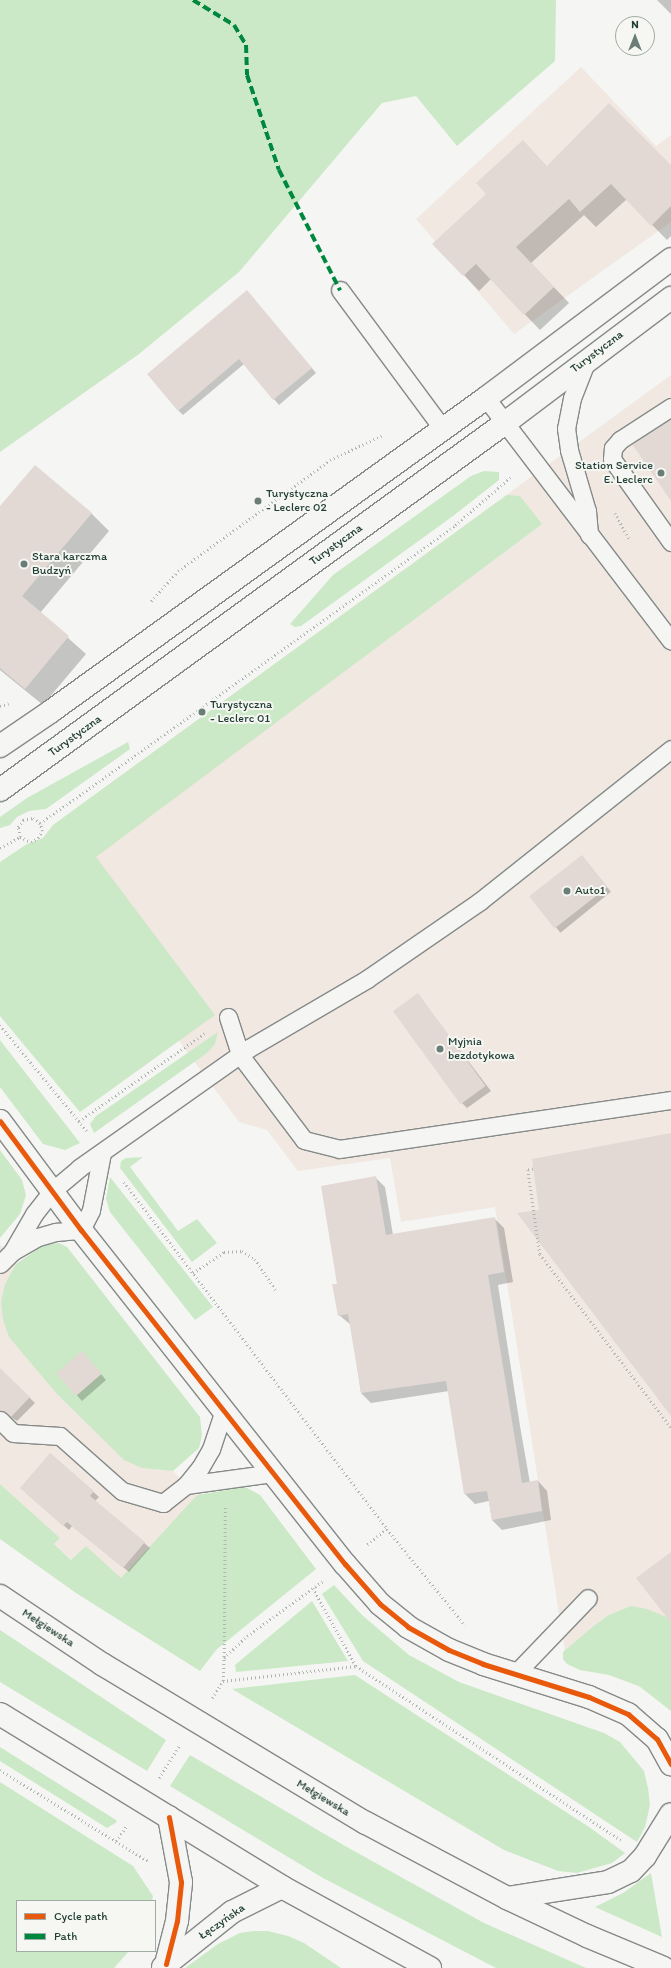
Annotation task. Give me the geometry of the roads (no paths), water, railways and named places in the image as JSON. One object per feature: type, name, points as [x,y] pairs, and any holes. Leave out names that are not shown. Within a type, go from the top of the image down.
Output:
[{"type":"main road","points":[[0,746],[50,712],[486,398],[671,260]]},
{"type":"main road","name":"Turystyczna","points":[[0,790],[505,423],[587,359],[671,298]]},
{"type":"main road","points":[[0,1121],[81,1230],[274,1472],[344,1564],[380,1604],[402,1623],[449,1650],[514,1674],[589,1697],[628,1714],[657,1739],[671,1764]]},
{"type":"main road","name":"Mełgiewska","points":[[0,1596],[196,1721],[366,1823],[507,1898],[587,1936],[664,1968]]},
{"type":"main road","points":[[0,1714],[282,1887],[430,1968]]},
{"type":"main road","points":[[507,1898],[608,1882],[631,1871],[645,1856],[671,1814]]},
{"type":"main road","name":"Łęczyńska","points":[[164,1966],[177,1921],[181,1882],[169,1817]]},
{"type":"main road","name":"Łęczyńska","points":[[164,1966],[232,1912],[282,1887]]},
{"type":"lane","points":[[340,290],[443,429]]},
{"type":"lane","points":[[587,359],[572,398],[566,428],[569,450],[587,511],[589,535]]},
{"type":"lane","points":[[486,398],[671,641]]},
{"type":"lane","points":[[671,407],[620,440],[614,448],[612,459],[671,542]]},
{"type":"lane","points":[[0,1264],[12,1252],[34,1214],[52,1191],[102,1153],[240,1055],[367,979],[480,901],[671,749]]},
{"type":"lane","points":[[228,1017],[240,1055],[304,1140],[339,1149],[671,1100]]},
{"type":"lane","points":[[12,1252],[38,1237],[56,1232],[81,1230],[91,1210],[102,1153]]},
{"type":"lane","points":[[0,1420],[13,1433],[60,1436],[122,1491],[163,1502],[186,1485],[211,1449],[224,1410]]},
{"type":"lane","points":[[186,1485],[274,1472]]},
{"type":"lane","points":[[514,1674],[588,1598]]},
{"type":"place","name":"Station Service E. Leclerc","points":[[661,473]]},
{"type":"place","name":"Turystyczna - Leclerc 02","points":[[258,501]]},
{"type":"place","name":"Stara karczma Budzyń","points":[[24,564]]},
{"type":"place","name":"Turystyczna - Leclerc 01","points":[[202,712]]},
{"type":"place","name":"Auto1","points":[[567,891]]},
{"type":"place","name":"Myjnia bezdotykowa","points":[[440,1049]]}]
